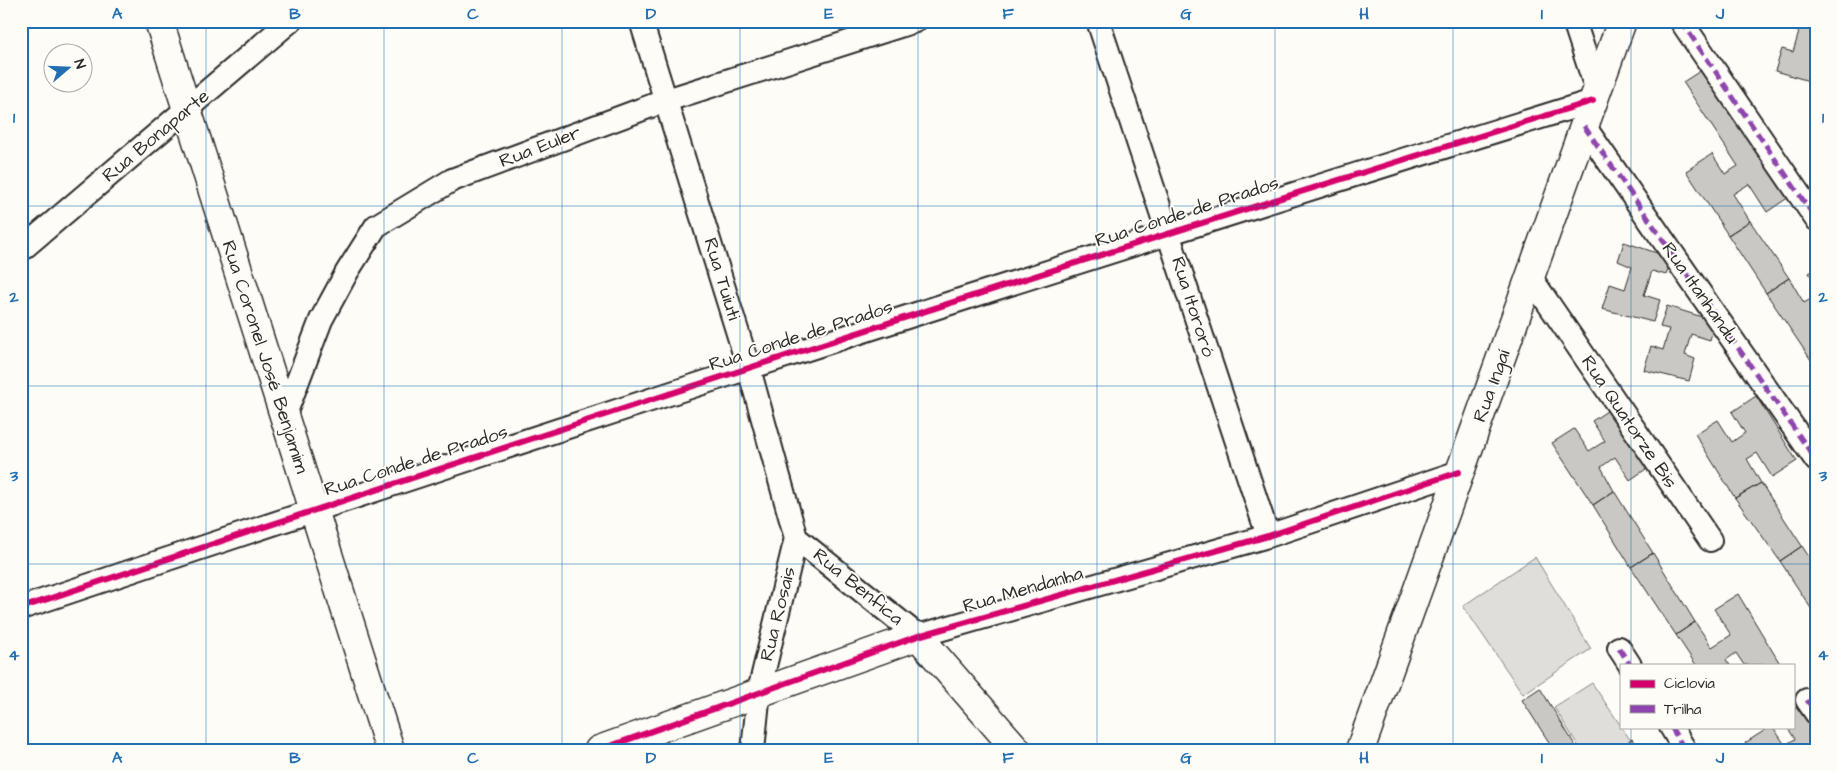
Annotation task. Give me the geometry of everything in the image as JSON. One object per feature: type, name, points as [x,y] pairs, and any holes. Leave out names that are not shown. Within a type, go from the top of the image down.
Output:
[{"type":"street","name":"Rua Coronel José Benjamim","points":[[159,21],[390,750]]},
{"type":"street","name":"Rua Bonaparte","points":[[21,250],[290,21]]},
{"type":"street","name":"Rua Tuiuti","points":[[641,21],[749,369],[796,538]]},
{"type":"street","name":"Rua Euler","points":[[284,417],[321,320],[347,272],[376,226],[452,180],[666,100],[915,21]]},
{"type":"street","name":"Rua Itororó","points":[[1098,21],[1268,536]]},
{"type":"street","points":[[1574,21],[1595,96]]},
{"type":"street","name":"Rua Ingaí","points":[[1360,750],[1622,21]]},
{"type":"street","points":[[1681,21],[1816,219]]},
{"type":"street","name":"Rua Conde de Prados","points":[[21,608],[313,510],[1595,96]]},
{"type":"street","name":"Rua Itanhandu","points":[[1584,126],[1816,460]]},
{"type":"street","name":"Rua Quatorze Bis","points":[[1531,278],[1710,540]]},
{"type":"street","name":"Rua Mendanha","points":[[599,750],[759,691],[918,636],[1268,536],[1459,472]]},
{"type":"street","name":"Rua Benfica","points":[[796,538],[918,636],[1017,750]]},
{"type":"street","name":"Rua Rosais","points":[[752,750],[759,691],[796,538]]},
{"type":"street","points":[[1672,728],[1686,750]]},
{"type":"shaded area","points":[[1535,557],[1591,649],[1523,694],[1463,606]]},
{"type":"shaded area","points":[[1592,683],[1620,725],[1620,728],[1622,728],[1631,741],[1619,750],[1581,750],[1554,707]]},
{"type":"building","points":[[1766,21],[1787,21],[1785,28]]},
{"type":"building","points":[[1787,21],[1816,21],[1816,83],[1775,71],[1782,49],[1793,52],[1799,32],[1785,28]]},
{"type":"building","points":[[1708,66],[1792,195],[1767,212],[1749,184],[1733,194],[1750,221],[1728,235],[1686,171],[1712,154],[1725,174],[1738,166],[1683,82]]},
{"type":"building","points":[[1750,221],[1789,278],[1766,293],[1728,235]]},
{"type":"building","points":[[1624,242],[1672,258],[1666,275],[1652,271],[1644,295],[1660,300],[1653,322],[1602,309],[1610,284],[1625,289],[1632,267],[1618,261]]},
{"type":"building","points":[[1816,269],[1816,284],[1809,273]]},
{"type":"building","points":[[1789,278],[1804,303],[1816,296],[1816,361],[1813,363],[1766,293]]},
{"type":"building","points":[[1667,306],[1715,321],[1710,340],[1691,334],[1685,355],[1695,359],[1689,381],[1644,370],[1651,346],[1663,350],[1669,329],[1660,327]]},
{"type":"building","points":[[1756,396],[1797,461],[1772,477],[1757,453],[1747,459],[1761,483],[1735,498],[1695,434],[1718,420],[1732,442],[1745,433],[1732,412]]},
{"type":"building","points":[[1610,409],[1649,467],[1630,480],[1615,457],[1601,467],[1614,491],[1593,505],[1552,443],[1574,429],[1589,451],[1605,441],[1592,421]]},
{"type":"building","points":[[1761,483],[1802,546],[1780,561],[1735,498]]},
{"type":"building","points":[[1614,491],[1653,553],[1631,567],[1593,505]]},
{"type":"building","points":[[1802,546],[1816,568],[1816,616],[1780,561]]},
{"type":"building","points":[[1653,553],[1695,622],[1676,635],[1631,567]]},
{"type":"building","points":[[1738,594],[1779,662],[1776,664],[1743,664],[1736,653],[1726,660],[1729,664],[1695,664],[1676,635],[1695,622],[1712,647],[1731,635],[1714,609]]},
{"type":"building","points":[[1540,688],[1578,750],[1554,750],[1522,700]]},
{"type":"building","points":[[1807,699],[1816,715],[1816,750],[1749,750],[1745,743],[1768,728],[1774,728],[1785,745],[1795,739],[1788,728],[1794,728],[1794,708]]},
{"type":"building","points":[[1632,739],[1640,750],[1616,750]]},
{"type":"marked path","points":[[1681,21],[1816,219]]},
{"type":"marked path","points":[[1584,126],[1816,460]]},
{"type":"marked path","points":[[1619,648],[1629,664]]},
{"type":"marked path","points":[[1807,700],[1816,713]]},
{"type":"marked path","points":[[1672,728],[1685,750]]},
{"type":"cycle path","points":[[21,608],[806,350],[1199,224],[1593,101]]},
{"type":"cycle path","points":[[599,750],[918,636],[1268,536],[1459,472]]}]
